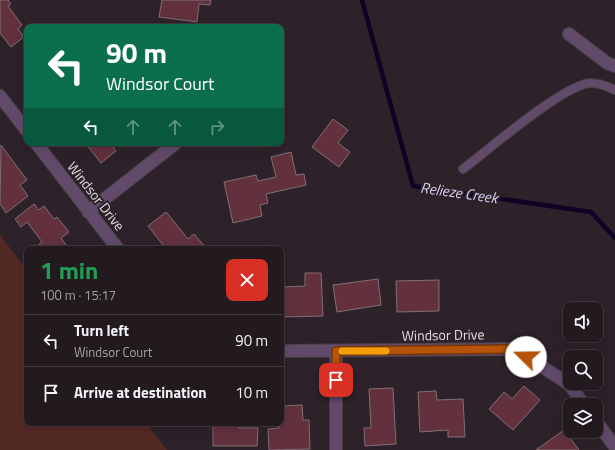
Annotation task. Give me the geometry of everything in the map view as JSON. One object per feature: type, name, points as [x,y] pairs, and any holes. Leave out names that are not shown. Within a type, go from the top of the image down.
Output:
[{"type":"street","points":[[569,34],[608,63],[615,66]]},
{"type":"street","points":[[0,96],[24,128]]},
{"type":"street","name":"Windsor Drive","points":[[38,146],[116,246]]},
{"type":"street","points":[[88,212],[172,146]]},
{"type":"street","name":"Windsor Drive","points":[[284,351],[515,349],[570,385],[579,398]]},
{"type":"street","points":[[336,351],[336,450]]},
{"type":"street","points":[[603,431],[615,447]]},
{"type":"lane","points":[[463,169],[549,102],[573,88],[591,83],[606,86],[615,90]]},
{"type":"shaded area","points":[[0,235],[24,266],[24,426],[148,426],[167,450],[0,450]]},
{"type":"building","points":[[0,0],[8,0],[11,4],[8,6],[22,25],[18,29],[24,37],[11,47],[0,33]]},
{"type":"building","points":[[162,0],[211,0],[210,5],[199,4],[197,22],[159,17]]},
{"type":"building","points":[[333,119],[348,130],[338,143],[350,152],[339,167],[312,147]]},
{"type":"building","points":[[1,145],[27,180],[20,185],[28,196],[6,213],[0,204]]},
{"type":"building","points":[[87,146],[112,146],[116,151],[101,163]]},
{"type":"building","points":[[291,152],[296,175],[304,174],[306,185],[266,194],[268,203],[260,205],[262,216],[233,223],[224,182],[256,175],[258,181],[276,177],[271,157]]},
{"type":"building","points":[[34,204],[39,210],[44,206],[54,219],[57,217],[69,232],[61,238],[67,246],[37,246],[42,242],[27,222],[21,227],[15,219]]},
{"type":"building","points":[[166,212],[188,239],[194,234],[204,246],[164,246],[148,226]]},
{"type":"building","points":[[305,273],[321,273],[323,316],[284,317],[284,287],[305,286]]},
{"type":"building","points":[[378,279],[381,305],[337,312],[333,285]]},
{"type":"building","points":[[439,280],[439,311],[397,312],[396,281]]},
{"type":"building","points":[[524,386],[540,400],[513,430],[489,409],[504,392],[512,399]]},
{"type":"building","points":[[393,388],[396,444],[365,446],[364,428],[371,428],[369,389]]},
{"type":"building","points":[[436,391],[437,400],[463,399],[465,437],[448,437],[448,430],[420,432],[418,392]]},
{"type":"building","points":[[302,405],[303,420],[309,420],[310,449],[269,450],[268,429],[284,426],[284,406]]},
{"type":"building","points":[[213,426],[258,428],[257,446],[213,446]]},
{"type":"building","points":[[563,431],[563,438],[570,438],[579,450],[536,450]]},
{"type":"waterway","name":"Relieze Creek","points":[[362,0],[413,186],[591,212],[615,238]]},
{"type":"slow traffic","points":[[342,351],[386,351]]},
{"type":"route","points":[[336,380],[336,351],[515,349],[526,357]]}]
